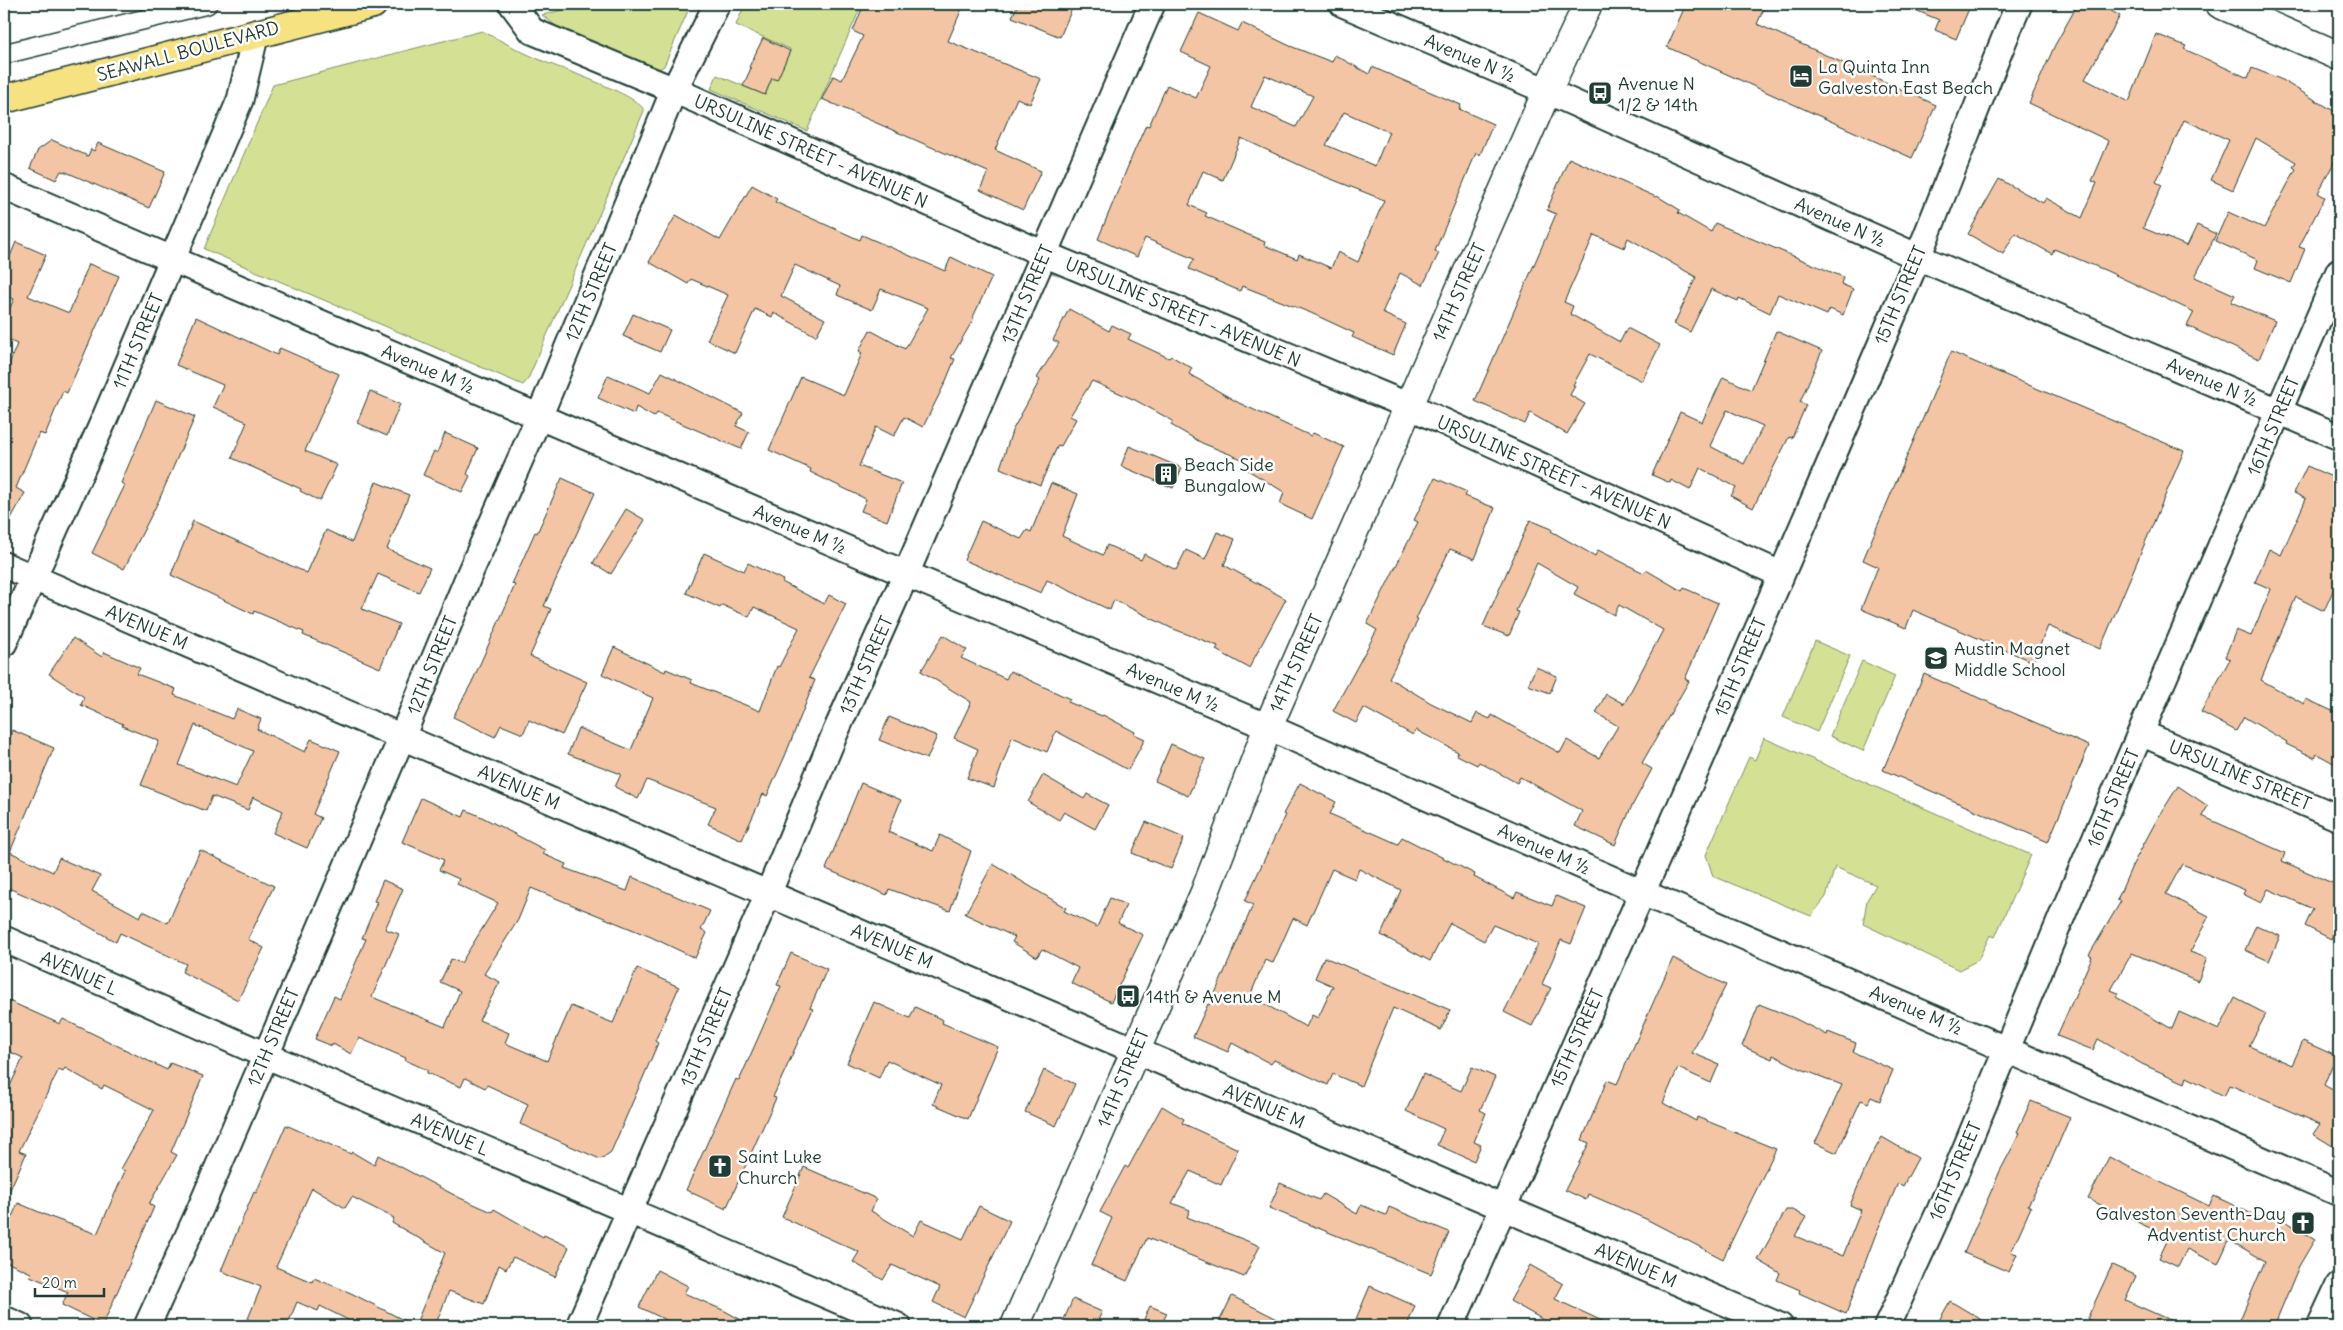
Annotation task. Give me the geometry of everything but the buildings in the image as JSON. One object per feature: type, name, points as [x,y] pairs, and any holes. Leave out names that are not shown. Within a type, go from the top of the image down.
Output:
[{"type":"main road","name":"SEAWALL BOULEVARD","points":[[4,99],[373,4]]},
{"type":"main road","name":"14TH STREET","points":[[1015,1326],[1205,892],[1268,727],[1547,91],[1588,4]]},
{"type":"main road","points":[[2220,4],[2339,56]]},
{"type":"street","points":[[4,54],[207,4]]},
{"type":"street","name":"URSULINE STREET - AVENUE N","points":[[512,4],[532,31],[674,90],[1044,254],[1409,406],[1780,574]]},
{"type":"street","name":"12TH STREET","points":[[147,1326],[402,737],[469,575],[539,417],[674,90],[717,4]]},
{"type":"street","name":"13TH STREET","points":[[579,1326],[768,894],[836,731],[906,574],[1152,4]]},
{"type":"street","name":"Avenue N ½","points":[[1343,4],[1547,91],[1918,257],[2339,436]]},
{"type":"street","name":"15TH STREET","points":[[1451,1326],[1918,257],[1982,90],[2019,4]]},
{"type":"street","name":"11TH STREET","points":[[4,643],[173,260],[240,100],[256,33]]},
{"type":"street","name":"Avenue M ½","points":[[4,187],[906,574],[1268,727],[1641,892],[2339,1193]]},
{"type":"street","name":"16TH STREET","points":[[1887,1326],[1940,1210],[2006,1049],[2339,271]]},
{"type":"street","name":"AVENUE M","points":[[4,564],[402,737],[1780,1326]]},
{"type":"street","name":"URSULINE STREET","points":[[2141,733],[2339,818]]},
{"type":"street","name":"AVENUE L","points":[[4,939],[265,1055],[898,1326]]},
{"type":"street","points":[[2320,1326],[2339,1286]]},
{"type":"street","points":[[4,1319],[20,1326]]},
{"type":"green space","points":[[587,4],[691,4],[664,66],[659,69],[570,37],[542,15]]},
{"type":"green space","points":[[745,4],[862,4],[807,131],[711,89],[717,75],[765,95],[772,78],[777,79],[790,51],[790,49],[736,25]]},
{"type":"green space","points":[[482,31],[531,56],[629,97],[639,104],[644,111],[528,379],[523,385],[204,249],[273,85]]},
{"type":"green space","points":[[1815,641],[1850,656],[1817,732],[1783,717]]},
{"type":"green space","points":[[1862,661],[1895,676],[1863,751],[1830,736]]},
{"type":"green space","points":[[1764,738],[2031,855],[1995,937],[1990,935],[1978,960],[1959,970],[1863,924],[1867,900],[1876,885],[1835,867],[1826,897],[1811,916],[1713,876],[1706,855],[1749,757],[1755,760]]},
{"type":"place","name":"La Quinta Inn Galveston East Beach","points":[[1801,76]]},
{"type":"place","name":"Avenue N 1/2 & 14th","points":[[1600,93]]},
{"type":"place","name":"Beach Side Bungalow","points":[[1166,474]]},
{"type":"place","name":"Austin Magnet Middle School","points":[[1936,658]]},
{"type":"place","name":"14th & Avenue M","points":[[1128,996]]},
{"type":"place","name":"Saint Luke Church","points":[[720,1166]]},
{"type":"place","name":"Galveston Seventh-Day Adventist Church","points":[[2303,1223]]}]
